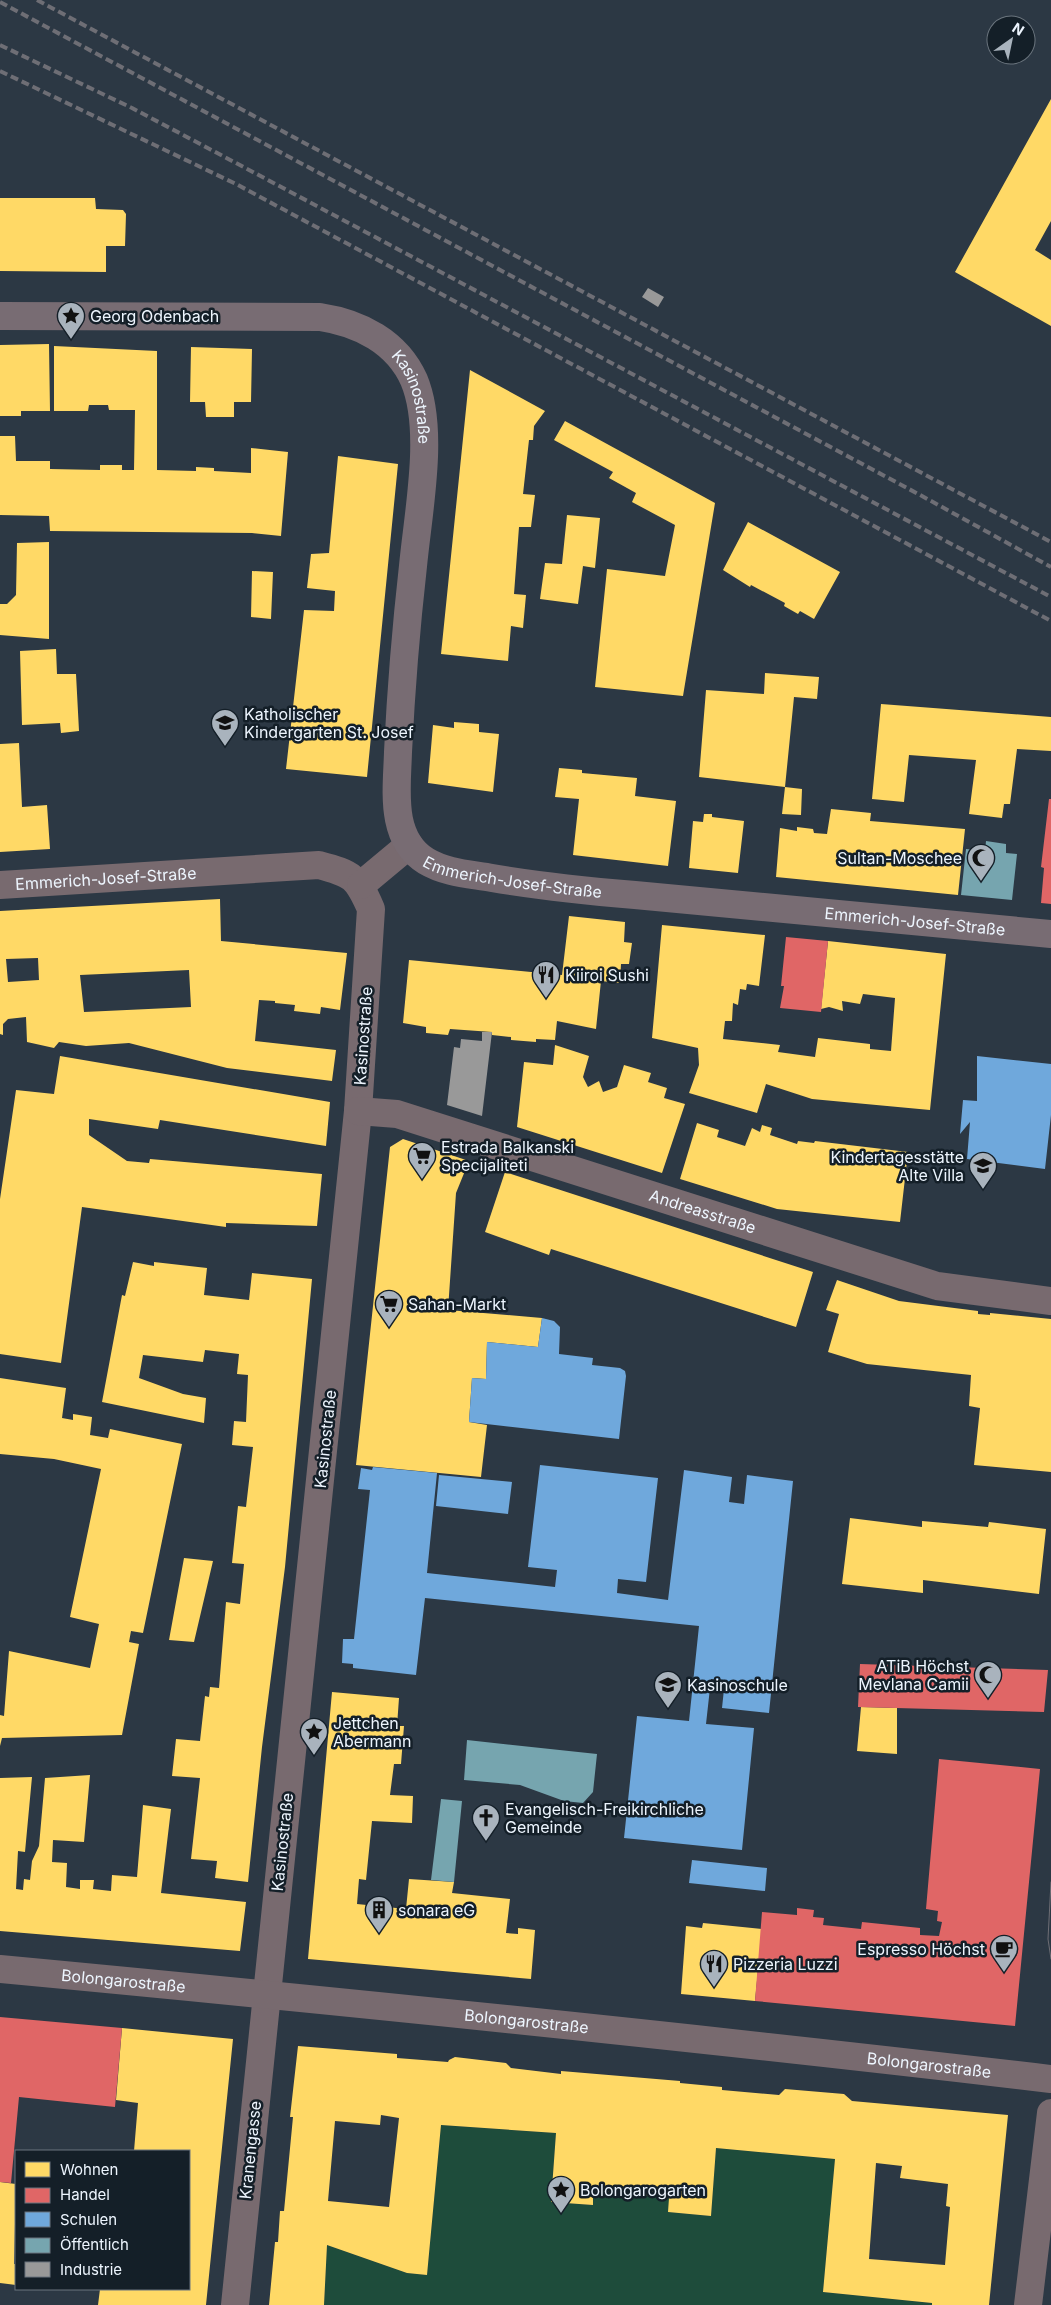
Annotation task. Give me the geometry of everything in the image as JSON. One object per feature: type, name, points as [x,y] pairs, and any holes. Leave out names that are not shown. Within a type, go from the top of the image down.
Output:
[{"type":"main road","name":"Kasinostraße","points":[[0,316],[320,317],[340,320],[363,328],[396,352],[407,368],[420,398],[424,448],[400,712],[396,800],[400,825],[409,845]]},
{"type":"main road","name":"Emmerich-Josef-Straße","points":[[409,845],[424,859],[445,870],[544,886],[1051,934]]},
{"type":"street","name":"Emmerich-Josef-Straße","points":[[0,885],[319,865],[344,872],[361,885],[409,845]]},
{"type":"street","name":"Kasinostraße","points":[[266,1994],[358,1111],[371,909],[361,885]]},
{"type":"street","name":"Andreasstraße","points":[[358,1111],[397,1114],[937,1286],[1051,1301]]},
{"type":"street","name":"Bolongarostraße","points":[[0,1969],[266,1994],[831,2052],[1051,2079]]},
{"type":"street","name":"Kranengasse","points":[[235,2305],[266,1994]]},
{"type":"street","points":[[1028,2305],[1051,2113]]},
{"type":"green space","name":"Bolongarogarten","points":[[441,2125],[556,2133],[551,2202],[592,2205],[593,2191],[669,2198],[669,2212],[711,2216],[716,2148],[835,2159],[823,2292],[932,2303],[932,2305],[324,2305],[327,2245],[407,2273],[427,2275]]},
{"type":"building: Wohnen","points":[[1051,99],[1051,221],[1035,250],[1051,260],[1051,326],[955,272]]},
{"type":"building: Wohnen","points":[[0,198],[95,198],[96,209],[123,210],[126,214],[125,246],[106,246],[106,272],[0,271]]},
{"type":"building: Wohnen","points":[[49,344],[50,411],[21,411],[21,416],[0,416],[0,345]]},
{"type":"building: Wohnen","points":[[54,346],[157,351],[157,470],[196,471],[196,467],[214,468],[214,471],[251,473],[251,448],[288,452],[281,536],[252,533],[50,531],[49,516],[0,515],[0,436],[15,436],[16,461],[50,461],[50,469],[100,470],[100,465],[122,465],[122,470],[134,470],[135,410],[109,410],[108,405],[89,405],[88,411],[54,411]]},
{"type":"building: Wohnen","points":[[191,347],[252,349],[251,402],[234,402],[234,417],[206,417],[205,402],[190,402]]},
{"type":"building: Wohnen","points":[[470,370],[545,411],[534,426],[533,440],[529,440],[523,494],[535,495],[531,527],[519,527],[514,594],[526,595],[523,628],[511,626],[508,661],[441,654]]},
{"type":"building: Wohnen","points":[[565,421],[715,503],[683,696],[595,687],[607,569],[665,576],[675,525],[632,502],[636,493],[609,478],[613,472],[554,440]]},
{"type":"building: Wohnen","points":[[338,456],[398,464],[367,777],[286,769],[304,610],[334,611],[335,591],[307,588],[311,554],[329,553]]},
{"type":"building: Wohnen","points":[[567,515],[600,518],[595,568],[583,566],[578,604],[540,599],[545,563],[562,564]]},
{"type":"building: Wohnen","points":[[748,522],[840,572],[814,619],[800,611],[798,614],[784,606],[785,603],[751,585],[750,587],[723,570]]},
{"type":"building: Wohnen","points":[[49,542],[49,639],[0,635],[0,604],[7,604],[16,595],[17,543]]},
{"type":"building: Wohnen","points":[[252,571],[273,572],[271,619],[251,617]]},
{"type":"building: Wohnen","points":[[56,649],[57,674],[76,674],[79,731],[61,733],[60,723],[22,725],[20,651]]},
{"type":"building: Wohnen","points":[[765,673],[819,677],[817,699],[794,697],[785,787],[699,777],[706,690],[764,694]]},
{"type":"building: Wohnen","points":[[881,704],[1051,717],[1051,751],[1017,749],[1010,804],[1004,804],[1002,818],[969,814],[976,760],[909,755],[904,802],[872,799]]},
{"type":"building: Wohnen","points":[[454,722],[479,724],[479,732],[499,734],[493,792],[428,783],[433,725],[454,728]]},
{"type":"building: Wohnen","points":[[19,743],[22,807],[47,805],[50,849],[0,852],[0,744]]},
{"type":"building: Wohnen","points":[[559,768],[582,770],[582,773],[637,778],[635,796],[676,801],[668,866],[573,855],[579,799],[555,797]]},
{"type":"building: Wohnen","points":[[785,787],[802,789],[801,815],[782,814]]},
{"type":"building: Wohnen","points":[[831,809],[871,813],[870,821],[965,829],[958,895],[776,877],[780,828],[797,831],[797,827],[813,829],[814,833],[827,834]]},
{"type":"building: Wohnen","points":[[704,814],[712,814],[712,817],[744,821],[738,873],[689,868],[693,821],[703,822]]},
{"type":"building: Wohnen","points":[[220,899],[221,941],[347,953],[340,1010],[321,1007],[320,1014],[294,1011],[295,1005],[259,1000],[255,1041],[336,1050],[332,1081],[227,1068],[129,1043],[86,1046],[59,1042],[54,1048],[27,1042],[26,1017],[8,1019],[3,1024],[3,1035],[0,1034],[0,911]],"holes":[[[38,958],[39,980],[8,982],[6,959]],[[189,970],[191,1007],[84,1012],[80,975]]]},
{"type":"building: Wohnen","points":[[569,916],[625,922],[624,942],[632,943],[629,964],[621,964],[620,983],[601,981],[596,1029],[557,1021],[555,1040],[536,1039],[536,1042],[511,1040],[511,1037],[492,1035],[492,1032],[450,1029],[448,1035],[426,1033],[426,1027],[403,1023],[409,960],[562,975]]},
{"type":"building: Wohnen","points":[[662,925],[765,935],[759,986],[747,984],[746,990],[740,989],[738,1005],[733,1003],[732,1021],[725,1021],[723,1039],[780,1045],[778,1052],[815,1057],[818,1038],[870,1044],[870,1049],[891,1051],[895,998],[863,994],[860,1004],[842,1001],[843,1011],[829,1007],[821,1009],[828,941],[946,954],[930,1110],[812,1099],[766,1084],[757,1113],[689,1093],[699,1065],[698,1048],[652,1038]]},
{"type":"building: Wohnen","points":[[555,1045],[589,1056],[583,1077],[588,1087],[599,1081],[603,1092],[617,1087],[624,1065],[651,1073],[648,1082],[667,1088],[664,1098],[685,1104],[662,1173],[517,1127],[524,1062],[553,1065]]},
{"type":"building: Wohnen","points":[[60,1056],[330,1102],[326,1146],[160,1120],[158,1129],[89,1119],[89,1135],[127,1161],[149,1163],[150,1159],[322,1174],[317,1226],[226,1223],[226,1227],[82,1207],[61,1363],[0,1354],[0,1199],[16,1090],[54,1094]]},
{"type":"building: Wohnen","points":[[697,1123],[719,1130],[717,1137],[745,1146],[752,1128],[760,1132],[762,1125],[772,1128],[770,1135],[797,1144],[798,1141],[814,1143],[815,1141],[908,1152],[900,1222],[777,1209],[680,1179]]},
{"type":"building: Wohnen","points":[[403,1139],[469,1161],[456,1193],[448,1310],[542,1318],[538,1347],[487,1342],[486,1379],[472,1378],[469,1422],[487,1425],[481,1477],[356,1465],[390,1147]]},
{"type":"building: Wohnen","points":[[505,1172],[813,1272],[796,1327],[551,1249],[549,1255],[485,1232]]},
{"type":"building: Wohnen","points":[[133,1262],[154,1266],[154,1262],[207,1268],[204,1295],[249,1300],[252,1273],[312,1279],[285,1567],[262,1747],[248,1882],[215,1878],[217,1861],[191,1859],[200,1778],[172,1776],[176,1739],[200,1741],[205,1696],[209,1697],[210,1687],[219,1688],[226,1602],[240,1604],[244,1564],[232,1563],[238,1506],[246,1507],[253,1447],[232,1445],[234,1421],[246,1422],[248,1375],[237,1374],[239,1354],[205,1350],[203,1362],[143,1355],[139,1378],[183,1394],[206,1398],[204,1423],[102,1402],[122,1295],[125,1296]]},
{"type":"building: Wohnen","points":[[837,1280],[899,1301],[978,1311],[978,1314],[990,1315],[990,1313],[1051,1319],[1051,1472],[974,1465],[980,1408],[969,1406],[971,1375],[867,1364],[828,1352],[839,1314],[826,1310]]},
{"type":"building: Wohnen","points":[[0,1378],[66,1388],[62,1418],[73,1420],[73,1414],[92,1417],[90,1435],[108,1438],[110,1429],[182,1444],[143,1633],[131,1631],[129,1642],[139,1644],[122,1735],[2,1738],[0,1746],[0,1715],[4,1716],[9,1651],[90,1668],[99,1624],[70,1617],[101,1469],[54,1459],[0,1454]]},
{"type":"building: Wohnen","points":[[850,1518],[922,1527],[922,1521],[988,1527],[989,1522],[1046,1529],[1039,1594],[923,1580],[923,1593],[842,1584]]},
{"type":"building: Wohnen","points":[[184,1558],[213,1561],[194,1642],[169,1640]]},
{"type":"building: Wohnen","points":[[332,1692],[399,1698],[397,1726],[404,1726],[401,1764],[394,1764],[390,1795],[413,1796],[412,1823],[372,1821],[366,1880],[359,1879],[357,1904],[406,1909],[409,1879],[454,1882],[452,1893],[510,1899],[506,1933],[518,1934],[518,1928],[535,1930],[531,1979],[308,1959]]},
{"type":"building: Wohnen","points":[[861,1707],[897,1708],[897,1754],[857,1751]]},
{"type":"building: Wohnen","points":[[90,1775],[84,1842],[53,1840],[52,1862],[67,1863],[66,1887],[80,1889],[80,1880],[94,1880],[93,1889],[111,1891],[112,1875],[137,1877],[143,1805],[171,1809],[161,1893],[246,1902],[240,1951],[0,1931],[0,1778],[32,1777],[25,1852],[18,1851],[16,1889],[23,1890],[24,1879],[30,1880],[32,1861],[39,1846],[45,1778]]},
{"type":"building: Wohnen","points":[[703,1923],[762,1929],[755,2001],[681,1994],[686,1926],[702,1928]]},
{"type":"building: Wohnen","points":[[122,2028],[233,2039],[206,2305],[98,2305],[100,2290],[190,2290],[190,2150],[134,2150],[138,2103],[116,2100]]},
{"type":"building: Wohnen","points":[[298,2046],[397,2054],[397,2058],[448,2062],[455,2057],[506,2063],[511,2068],[561,2074],[561,2071],[680,2081],[680,2083],[722,2087],[722,2090],[779,2095],[785,2089],[844,2094],[852,2101],[1008,2115],[989,2305],[932,2305],[932,2303],[823,2292],[835,2159],[716,2148],[711,2216],[668,2212],[669,2198],[593,2191],[593,2205],[551,2202],[556,2133],[441,2125],[427,2275],[407,2273],[327,2245],[324,2305],[269,2305],[275,2242],[278,2242],[280,2211],[284,2211],[293,2117],[290,2117]],"holes":[[[381,2115],[399,2118],[389,2207],[328,2201],[335,2121],[380,2125]],[[876,2163],[902,2166],[900,2178],[948,2184],[946,2206],[950,2207],[945,2265],[869,2259]]]},
{"type":"building: Wohnen","points":[[0,2182],[15,2184],[15,2285],[0,2283]]},
{"type":"building: Handel","points":[[1049,799],[1051,799],[1051,904],[1041,903],[1044,868],[1041,867]]},
{"type":"building: Handel","points":[[786,937],[828,941],[821,1012],[780,1008],[784,986],[781,986]]},
{"type":"building: Handel","points":[[860,1664],[1048,1670],[1044,1712],[858,1707]]},
{"type":"building: Handel","points":[[939,1759],[1040,1769],[1015,2026],[755,2001],[762,1912],[797,1915],[797,1908],[814,1910],[813,1917],[824,1918],[823,1925],[861,1929],[862,1922],[920,1928],[920,1935],[939,1936],[942,1922],[937,1921],[938,1911],[926,1909]]},
{"type":"building: Handel","points":[[0,2017],[122,2028],[115,2107],[19,2097],[11,2183],[0,2182]]},
{"type":"building: Schulen","points":[[977,1056],[1051,1064],[1051,1115],[1045,1169],[967,1159],[970,1122],[960,1134],[963,1100],[977,1101]]},
{"type":"building: Schulen","points":[[542,1318],[554,1321],[560,1327],[559,1354],[593,1358],[592,1365],[620,1368],[625,1371],[619,1439],[469,1422],[472,1378],[486,1379],[487,1342],[538,1347]]},
{"type":"building: Schulen","points":[[540,1465],[658,1478],[646,1582],[618,1579],[617,1593],[668,1600],[684,1470],[732,1477],[729,1502],[744,1504],[747,1475],[793,1481],[769,1713],[722,1708],[725,1680],[711,1679],[706,1724],[754,1728],[742,1850],[624,1838],[637,1716],[689,1721],[699,1626],[425,1598],[416,1675],[353,1668],[353,1664],[342,1663],[343,1639],[354,1639],[370,1490],[358,1489],[361,1468],[372,1470],[373,1467],[437,1473],[427,1573],[555,1587],[557,1570],[528,1567]]},
{"type":"building: Schulen","points":[[439,1475],[512,1482],[508,1514],[436,1506]]},
{"type":"building: Schulen","points":[[692,1860],[767,1868],[765,1891],[689,1883]]},
{"type":"building: Öffentlich","points":[[986,841],[1006,844],[1006,853],[1017,854],[1012,900],[961,895],[966,849],[985,851]]},
{"type":"building: Öffentlich","points":[[467,1740],[597,1754],[593,1792],[583,1803],[564,1801],[520,1785],[464,1780]]},
{"type":"building: Öffentlich","points":[[441,1799],[462,1801],[454,1882],[431,1880]]},
{"type":"building: Industrie","points":[[648,288],[664,297],[658,307],[642,297]]},
{"type":"building: Industrie","points":[[482,1032],[492,1032],[482,1116],[447,1105],[454,1047],[460,1048],[461,1039],[482,1041]]},
{"type":"tram line","points":[[1051,1882],[1048,1939],[1051,1959]]},
{"type":"railway","points":[[37,0],[1051,542]]},
{"type":"railway","points":[[0,2],[1051,567]]},
{"type":"railway","points":[[0,45],[132,108],[1051,597]]},
{"type":"railway","points":[[0,71],[236,184],[1051,621]]},
{"type":"place","name":"Georg Odenbach","points":[[71,340]]},
{"type":"place","name":"Katholischer Kindergarten St. Josef","points":[[225,747]]},
{"type":"place","name":"Sultan-Moschee","points":[[981,882]]},
{"type":"place","name":"Kiiroi Sushi","points":[[546,999]]},
{"type":"place","name":"Estrada Balkanski Specijaliteti","points":[[422,1180]]},
{"type":"place","name":"Kindertagesstätte Alte Villa","points":[[983,1190]]},
{"type":"place","name":"Sahan-Markt","points":[[389,1328]]},
{"type":"place","name":"ATiB Höchst Mevlana Camii","points":[[988,1699]]},
{"type":"place","name":"Kasinoschule","points":[[668,1709]]},
{"type":"place","name":"Jettchen Abermann","points":[[314,1756]]},
{"type":"place","name":"Evangelisch-Freikirchliche Gemeinde","points":[[486,1842]]},
{"type":"place","name":"sonara eG","points":[[379,1934]]},
{"type":"place","name":"Espresso Höchst","points":[[1004,1973]]},
{"type":"place","name":"Pizzeria Luzzi","points":[[714,1988]]},
{"type":"place","name":"Bolongarogarten","points":[[561,2214]]}]
